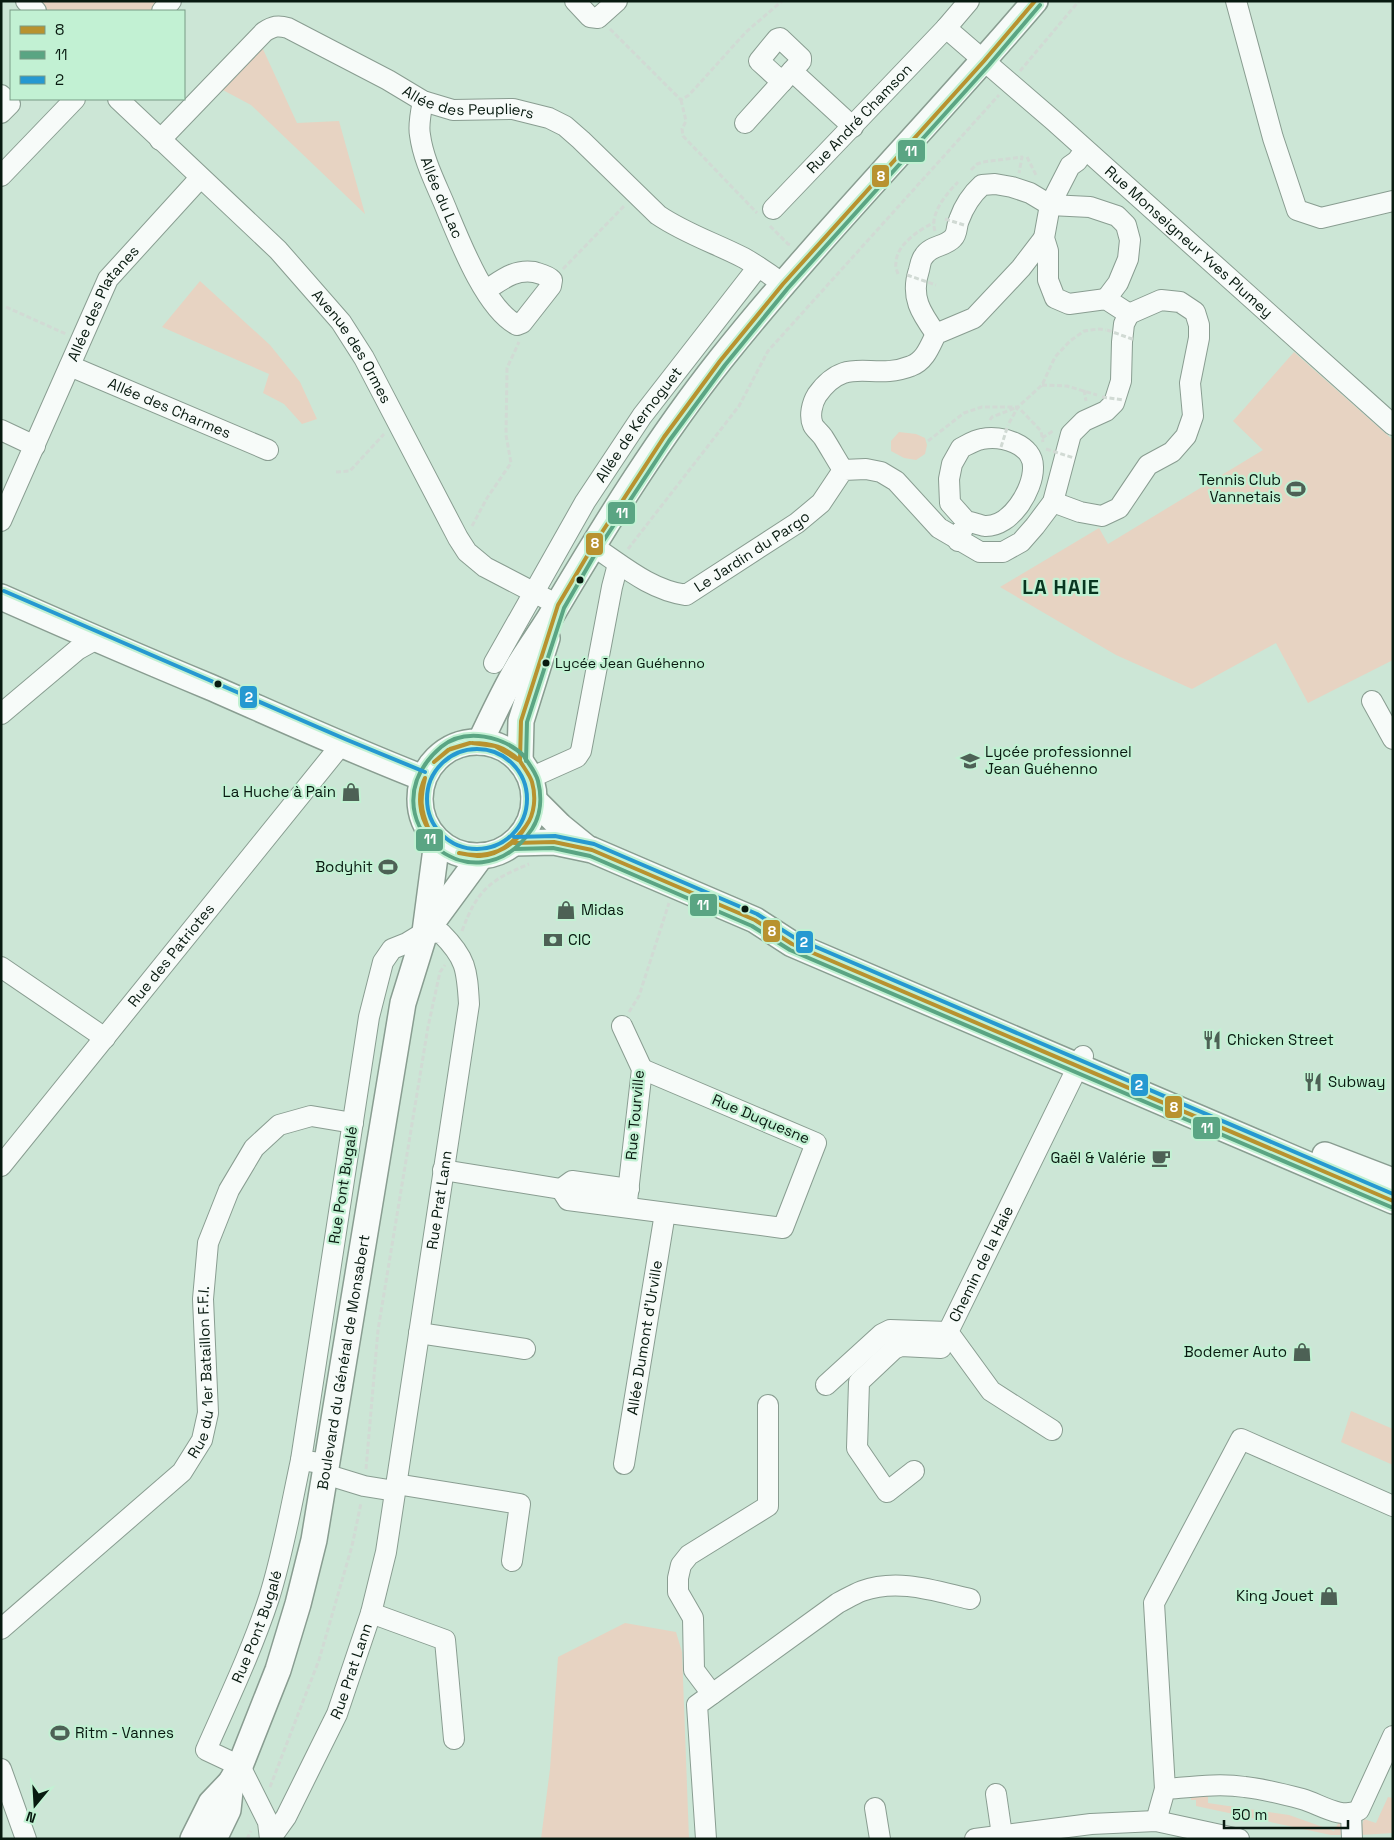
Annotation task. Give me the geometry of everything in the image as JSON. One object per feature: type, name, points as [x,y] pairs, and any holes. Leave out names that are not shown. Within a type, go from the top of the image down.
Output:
[{"type":"main road","points":[[480,742],[518,667],[593,546],[664,437],[720,361],[783,284],[984,61],[1035,1]]},
{"type":"main road","points":[[1,597],[95,640],[423,778]]},
{"type":"main road","points":[[558,605],[521,721],[528,779],[532,816],[524,831],[514,843],[498,852],[481,856],[465,855],[450,850],[437,841],[427,827],[421,812],[420,795],[423,778],[432,763],[446,751],[462,744],[480,742],[494,745],[508,751],[528,779],[560,826],[592,850]]},
{"type":"main road","name":"Boulevard du Général de Monsabert","points":[[214,1839],[228,1810],[235,1774],[278,1670],[298,1604],[314,1540],[403,1003],[425,932],[437,841]]},
{"type":"main road","points":[[514,843],[554,842],[592,850],[755,920],[792,944],[1109,1072],[1341,1171],[1393,1201]]},
{"type":"main road","name":"Boulevard du Général de Monsabert","points":[[425,932],[481,856]]},
{"type":"main road","points":[[1341,1171],[1393,1181]]},
{"type":"main road","name":"Boulevard du Général de Monsabert","points":[[193,1839],[211,1803],[235,1774]]},
{"type":"street","points":[[26,1],[35,10]]},
{"type":"street","points":[[575,1],[590,17],[598,18],[617,1]]},
{"type":"street","name":"Rue André Chamson","points":[[773,209],[853,128],[969,1]]},
{"type":"street","points":[[1237,2],[1273,138],[1297,210],[1321,218],[1393,201]]},
{"type":"street","name":"Allée des Peupliers","points":[[160,140],[264,32],[272,26],[280,26],[288,28],[388,80],[423,101],[453,110],[513,109],[549,118],[565,126],[658,214],[702,240],[744,258],[783,284]]},
{"type":"street","name":"Rue Monseigneur Yves Plumey","points":[[946,28],[1393,424]]},
{"type":"street","points":[[745,123],[787,77],[853,128]]},
{"type":"street","points":[[1,95],[10,104],[1,113]]},
{"type":"street","points":[[1,176],[74,100]]},
{"type":"street","name":"Avenue des Ormes","points":[[119,100],[278,250],[341,322],[364,358],[467,552],[485,567],[558,605]]},
{"type":"street","name":"Allée du Lac","points":[[423,101],[420,135],[431,172],[460,243],[494,303],[517,325],[522,323]]},
{"type":"street","points":[[936,334],[924,317],[914,292],[917,275],[924,256],[934,247],[953,239],[966,204],[982,185],[1004,186],[1030,193],[1050,205],[1090,207],[1117,216],[1126,225],[1130,240],[1128,259],[1118,283],[1106,298],[1069,304],[1055,298],[1048,280],[1048,251],[1044,238],[1050,205],[1070,166],[1077,161],[1085,150]]},
{"type":"street","name":"Allée des Platanes","points":[[1,521],[111,274],[200,178]]},
{"type":"street","points":[[1044,238],[1020,268],[974,318],[936,334],[924,356],[912,366],[892,371],[853,370],[839,373],[825,384],[815,398],[811,412],[814,425],[843,470],[866,469],[881,472],[896,481],[939,528],[958,541],[980,552],[1003,552],[1021,542],[1036,526],[1053,502],[1070,434],[1084,421],[1106,412],[1114,403],[1121,381],[1122,342],[1124,324],[1128,314],[1160,300],[1180,302],[1195,312],[1199,325],[1199,338],[1190,382],[1193,416],[1186,436],[1172,452],[1148,465],[1119,508],[1102,516],[1080,512],[1053,502]]},
{"type":"street","name":"Allée de Kernoguet","points":[[494,663],[585,502],[642,416],[758,267]]},
{"type":"street","points":[[486,290],[513,273],[523,271],[548,276],[552,280],[551,286],[522,323]]},
{"type":"street","points":[[1106,298],[1128,314]]},
{"type":"street","name":"Allée des Charmes","points":[[70,366],[268,450]]},
{"type":"street","points":[[1,430],[35,446]]},
{"type":"street","points":[[982,439],[1011,440],[1029,454],[1034,466],[1030,487],[1016,510],[998,523],[986,526],[966,521],[950,503],[949,480],[952,464],[961,448],[982,439]]},
{"type":"street","name":"Le Jardin du Pargo","points":[[593,546],[621,560],[638,576],[669,593],[686,596],[797,523],[821,503],[843,470]]},
{"type":"street","points":[[958,541],[966,521]]},
{"type":"street","points":[[528,779],[577,757],[583,745],[612,587],[621,560]]},
{"type":"street","points":[[1,714],[77,650],[95,640]]},
{"type":"street","points":[[1372,701],[1393,739]]},
{"type":"street","name":"Rue des Patriotes","points":[[1,1166],[341,745]]},
{"type":"street","name":"Rue Pont Bugalé","points":[[235,1774],[206,1750],[240,1674],[269,1598],[286,1530],[301,1460],[369,1017],[383,962],[392,948],[407,943],[425,932]]},
{"type":"street","name":"Rue Prat Lann","points":[[271,1838],[286,1817],[337,1714],[371,1613],[386,1552],[468,1004],[467,974],[456,948],[441,933],[425,932]]},
{"type":"street","points":[[1,966],[105,1038]]},
{"type":"street","name":"Rue Tourville","points":[[622,1026],[642,1069],[627,1198]]},
{"type":"street","name":"Chemin de la Haie","points":[[1052,1430],[991,1391],[947,1332],[1080,1061]]},
{"type":"street","name":"Rue Duquesne","points":[[443,1170],[561,1189],[568,1200],[627,1198],[665,1213],[783,1228],[816,1142],[642,1069]]},
{"type":"street","name":"Rue du 1er Bataillon F.F.I.","points":[[1,1629],[182,1472],[202,1440],[208,1413],[203,1299],[208,1243],[229,1190],[254,1148],[279,1125],[311,1116],[353,1123]]},
{"type":"street","name":"Allée Dumont d'Urville","points":[[624,1464],[665,1213]]},
{"type":"street","points":[[826,1386],[882,1334],[890,1330],[947,1332],[941,1348],[900,1346],[894,1349],[859,1382],[857,1448],[887,1492],[914,1471]]},
{"type":"street","points":[[419,1333],[525,1350]]},
{"type":"street","points":[[712,1694],[694,1670],[693,1618],[678,1592],[678,1578],[681,1565],[689,1555],[768,1506],[768,1405]]},
{"type":"street","points":[[1156,1821],[1165,1788],[1154,1603],[1241,1439],[1393,1506]]},
{"type":"street","points":[[301,1460],[364,1486],[395,1487],[520,1504],[512,1561]]},
{"type":"street","points":[[706,1839],[697,1705],[838,1603],[863,1591],[883,1586],[910,1585],[970,1599]]},
{"type":"street","points":[[371,1613],[445,1640],[454,1739]]},
{"type":"street","points":[[1165,1788],[1244,1786],[1279,1793],[1313,1802],[1340,1813],[1351,1814],[1359,1810],[1393,1736]]},
{"type":"street","points":[[1,1769],[26,1839]]},
{"type":"street","points":[[235,1774],[268,1822],[271,1838]]},
{"type":"street","points":[[996,1794],[1002,1835]]},
{"type":"street","points":[[875,1808],[880,1839]]},
{"type":"street","points":[[1351,1814],[1352,1839]]},
{"type":"street","points":[[975,1839],[1091,1824],[1156,1821],[1238,1839]]},
{"type":"path","points":[[598,18],[681,100],[689,95],[746,32],[782,1]]},
{"type":"path","points":[[1017,75],[1080,1]]},
{"type":"path","points":[[621,560],[740,406],[768,351],[1003,90]]},
{"type":"path","points":[[1018,179],[1022,157]]},
{"type":"path","points":[[1027,158],[1038,179]]},
{"type":"path","points":[[552,280],[635,194]]},
{"type":"path","points":[[945,219],[964,225]]},
{"type":"path","points":[[907,275],[936,285]]},
{"type":"path","points":[[6,307],[81,340]]},
{"type":"path","points":[[458,538],[471,528],[511,463],[506,435],[508,368],[519,343],[522,323]]},
{"type":"path","points":[[1000,447],[1008,425],[1018,407],[1042,385],[1055,357],[1070,341],[1084,332],[1098,329],[1107,330],[1135,340]]},
{"type":"path","points":[[1042,385],[1067,386],[1102,397],[1124,400]]},
{"type":"path","points":[[1084,390],[1084,396]]},
{"type":"path","points":[[928,441],[964,414],[982,407],[1018,407],[1041,431],[1043,446],[1046,449],[1074,458]]},
{"type":"path","points":[[992,417],[1018,407]]},
{"type":"path","points":[[336,472],[350,471],[396,421]]},
{"type":"path","points":[[1042,438],[1049,433]]},
{"type":"path","points":[[462,933],[467,918],[481,893],[493,881],[508,872],[532,863]]},
{"type":"path","points":[[622,1026],[638,996],[675,886]]},
{"type":"path","points":[[365,1470],[378,1330],[428,1027],[440,972],[448,959]]},
{"type":"path","points":[[269,1788],[319,1660],[352,1546],[361,1500]]},
{"type":"shaded area","points":[[36,1],[159,1],[151,10],[45,10]]},
{"type":"shaded area","points":[[262,47],[297,123],[339,121],[365,214],[251,105],[221,89]]},
{"type":"shaded area","points":[[200,281],[270,345],[300,382],[317,419],[302,424],[284,404],[263,393],[269,374],[162,327]]},
{"type":"shaded area","name":"Tennis Club Vannetais","points":[[1294,352],[1393,440],[1393,660],[1308,703],[1276,643],[1192,689],[1116,655],[1000,587],[1099,528],[1108,544],[1263,450],[1233,421]]},
{"type":"shaded area","points":[[899,432],[916,434],[925,438],[927,445],[925,454],[916,460],[904,458],[891,451],[891,441]]},
{"type":"shaded area","points":[[1351,1411],[1393,1429],[1393,1465],[1341,1442]]},
{"type":"shaded area","points":[[625,1623],[676,1632],[682,1652],[689,1839],[541,1839],[550,1769],[558,1657]]},
{"type":"shaded area","points":[[1191,1793],[1208,1796],[1208,1803],[1289,1815],[1334,1831],[1340,1820],[1344,1825],[1343,1835],[1331,1835],[1196,1806],[1196,1800],[1191,1800]]},
{"type":"shaded area","points":[[1388,1797],[1393,1798],[1393,1833],[1361,1835],[1360,1830],[1364,1819],[1376,1823]]},
{"type":"transit line","name":"8","points":[[520,761],[521,721],[558,605],[593,546],[664,437],[720,361],[783,284],[984,61],[1035,1]]},
{"type":"transit line","name":"11","points":[[526,761],[527,722],[564,608],[598,549],[669,441],[725,365],[788,288],[989,65],[1040,5]]},
{"type":"transit line","name":"2","points":[[4,591],[425,772]]},
{"type":"transit line","name":"11","points":[[525,757],[496,739],[484,737],[461,737],[441,747],[420,774],[413,801],[419,826],[435,846],[457,859],[482,862],[508,853],[532,829],[539,812],[540,793],[538,781],[525,758]]},
{"type":"transit line","name":"8","points":[[434,762],[448,750],[470,743]]},
{"type":"transit line","name":"8","points":[[434,762],[450,749],[470,743]]},
{"type":"transit line","name":"8","points":[[472,743],[498,747],[509,752],[520,761]]},
{"type":"transit line","name":"8","points":[[472,743],[495,746],[520,761]]},
{"type":"transit line","name":"2","points":[[477,749],[496,753],[512,764],[523,780],[527,799],[523,818],[512,834],[496,845],[477,849],[458,845],[442,834],[431,818],[427,799],[431,780],[442,764],[458,753],[477,749]]},
{"type":"transit line","name":"8","points":[[520,761],[531,779],[534,793],[533,810],[526,826]]},
{"type":"transit line","name":"8","points":[[425,778],[422,804],[429,830]]},
{"type":"transit line","name":"8","points":[[425,778],[422,784],[420,804],[423,818],[429,830]]},
{"type":"transit line","name":"8","points":[[459,853],[480,856],[494,853],[512,842],[526,826]]},
{"type":"transit line","name":"8","points":[[459,853],[479,855],[498,851],[514,842],[526,826]]},
{"type":"transit line","name":"2","points":[[514,837],[555,836],[594,844],[757,914],[795,938],[1393,1194]]},
{"type":"transit line","name":"8","points":[[514,843],[554,842],[592,850],[755,920],[792,944],[1393,1201]]},
{"type":"transit line","name":"11","points":[[514,849],[553,848],[590,856],[752,926],[790,950],[1391,1207]]},
{"type":"place","name":"Tennis Club Vannetais","points":[[1296,489]]},
{"type":"place","name":"Lycée Jean Guéhenno","points":[[546,663]]},
{"type":"place","name":"Lycée professionnel Jean Guéhenno","points":[[970,761]]},
{"type":"place","name":"La Huche à Pain","points":[[351,792]]},
{"type":"place","name":"Bodyhit","points":[[388,867]]},
{"type":"place","name":"Midas","points":[[566,910]]},
{"type":"place","name":"CIC","points":[[553,940]]},
{"type":"place","name":"Chicken Street","points":[[1212,1040]]},
{"type":"place","name":"Subway","points":[[1313,1082]]},
{"type":"place","name":"Gaël & Valérie","points":[[1161,1158]]},
{"type":"place","name":"Bodemer Auto","points":[[1302,1352]]},
{"type":"place","name":"King Jouet","points":[[1329,1596]]},
{"type":"place","name":"Ritm - Vannes","points":[[60,1733]]},
{"type":"district","name":"LA HAIE","points":[[1061,587]]}]
